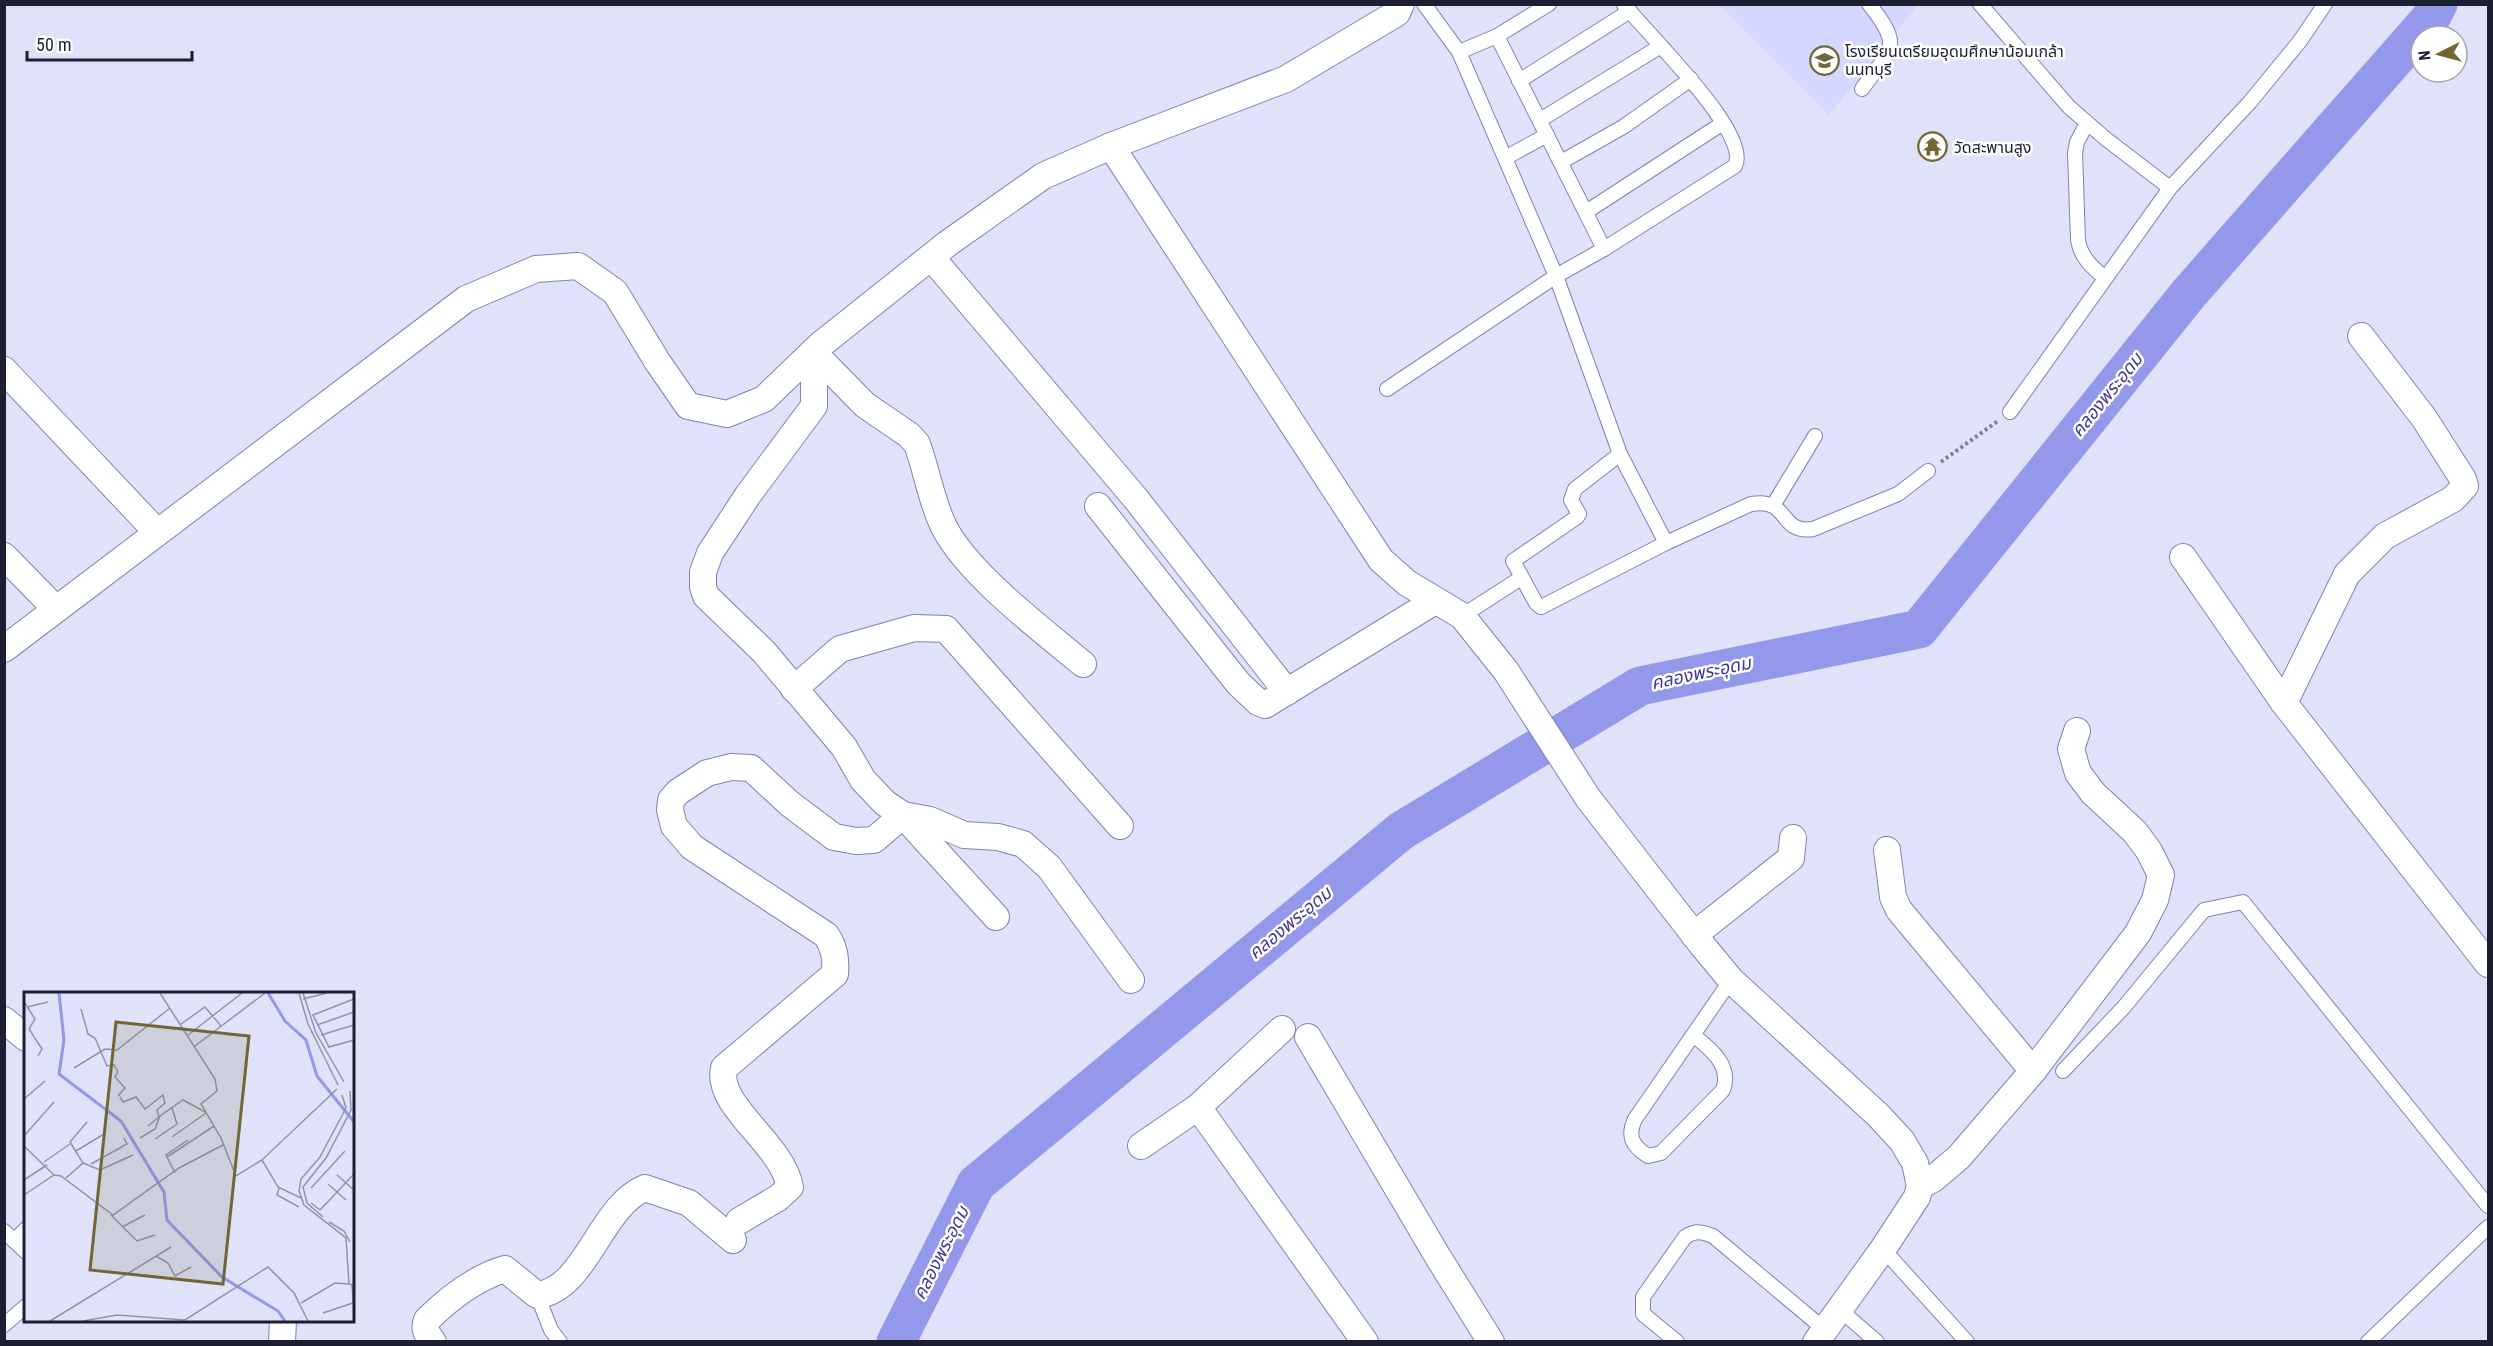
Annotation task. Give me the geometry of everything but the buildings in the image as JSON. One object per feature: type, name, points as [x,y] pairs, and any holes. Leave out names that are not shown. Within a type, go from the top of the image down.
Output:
[{"type":"street","points":[[4,649],[466,299],[536,269],[578,266],[615,292],[657,361],[688,406],[727,414],[764,399],[807,358],[932,257],[1043,176],[1111,146],[1286,79],[1397,13],[1401,4]]},
{"type":"street","points":[[1111,146],[1381,560],[1407,583],[1462,616],[1506,671],[1588,798],[1731,980],[1879,1116],[1902,1140],[1915,1163],[1920,1186],[1917,1197],[1883,1249],[1826,1326]]},
{"type":"street","points":[[932,257],[1136,500],[1287,692]]},
{"type":"street","points":[[2284,703],[2347,574],[2385,536],[2453,499],[2464,486],[2463,479],[2424,418],[2361,336]]},
{"type":"street","points":[[807,358],[865,405],[909,435],[916,444],[943,525],[958,550],[1011,603],[1083,664]]},
{"type":"street","points":[[807,358],[814,370],[814,406],[748,495],[710,553],[704,572],[703,587],[706,596],[764,652],[844,747],[863,780],[885,803],[903,815],[996,917]]},
{"type":"street","points":[[4,370],[157,532]]},
{"type":"street","points":[[1098,506],[1238,683],[1258,702],[1265,705],[1435,601]]},
{"type":"street","points":[[4,556],[56,609]]},
{"type":"street","points":[[2183,557],[2284,703],[2488,964]]},
{"type":"street","points":[[794,689],[840,650],[914,628],[946,629],[1120,826]]},
{"type":"street","points":[[1920,1186],[1933,1179],[1959,1157],[2033,1071],[2138,933],[2155,900],[2161,875],[2149,850],[2135,832],[2093,793],[2078,773],[2071,749],[2077,731]]},
{"type":"street","points":[[433,1341],[427,1334],[425,1326],[427,1320],[465,1288],[489,1274],[505,1269],[537,1295],[547,1294],[567,1279],[624,1201],[645,1188],[689,1203],[736,1231],[790,1187],[781,1161],[729,1098],[722,1078],[724,1068],[836,974],[833,944],[826,935],[692,847],[674,826],[670,810],[671,800],[678,792],[706,773],[731,767],[751,768],[790,804],[834,837],[856,841],[874,840],[903,815]]},
{"type":"street","points":[[903,815],[930,820],[964,835],[998,837],[1023,844],[1049,867],[1131,980]]},
{"type":"street","points":[[1694,935],[1791,858],[1793,838]]},
{"type":"street","points":[[1887,850],[1893,897],[1899,910],[2033,1071]]},
{"type":"street","points":[[4,1020],[24,1036]]},
{"type":"street","points":[[1141,1146],[1198,1107],[1282,1029]]},
{"type":"street","points":[[1308,1037],[1390,1177],[1491,1341]]},
{"type":"street","points":[[1198,1107],[1365,1341]]},
{"type":"street","points":[[282,1341],[283,1322]]},
{"type":"lane","points":[[1424,4],[1459,52],[1556,276],[1620,454],[1666,543]]},
{"type":"lane","points":[[1459,52],[1497,36],[1549,4]]},
{"type":"lane","points":[[1862,89],[1891,48],[1890,35],[1869,4]]},
{"type":"lane","points":[[1980,4],[2069,106],[2087,123],[2170,188]]},
{"type":"lane","points":[[2010,412],[2170,188],[2250,102],[2300,40],[2325,4]]},
{"type":"lane","points":[[1387,389],[1556,276],[1604,249],[1735,166],[1738,160],[1737,149],[1723,123],[1691,80],[1627,8],[1519,81]]},
{"type":"lane","points":[[1497,36],[1604,249]]},
{"type":"lane","points":[[1540,120],[1661,46]]},
{"type":"lane","points":[[1561,162],[1623,126],[1691,80]]},
{"type":"lane","points":[[1586,212],[1723,123]]},
{"type":"lane","points":[[2087,123],[2077,142],[2075,153],[2078,240],[2081,252],[2089,265],[2105,278]]},
{"type":"lane","points":[[1505,158],[1547,135]]},
{"type":"lane","points":[[1774,504],[1815,436]]},
{"type":"lane","points":[[1620,454],[1575,489],[1571,500],[1579,514],[1577,517],[1513,561],[1536,603],[1541,607],[1666,543],[1751,504],[1764,502],[1774,504],[1793,527],[1802,531],[1813,529],[1898,494],[1928,471]]},
{"type":"lane","points":[[1462,616],[1521,578]]},
{"type":"lane","points":[[2063,1071],[2124,1007],[2204,910],[2243,903],[2488,1206]]},
{"type":"lane","points":[[1693,1035],[1723,1066],[1727,1080],[1723,1090],[1661,1153],[1648,1156],[1637,1150],[1629,1137],[1630,1129],[1693,1035],[1731,980]]},
{"type":"lane","points":[[2367,1341],[2488,1227]]},
{"type":"lane","points":[[24,1230],[9,1236],[24,1250]]},
{"type":"lane","points":[[1677,1341],[1643,1314],[1643,1297],[1685,1237],[1692,1232],[1701,1231],[1713,1236],[1826,1326],[1877,1341]]},
{"type":"lane","points":[[1883,1249],[1967,1341]]},
{"type":"lane","points":[[537,1295],[551,1330],[560,1341]]},
{"type":"lane","points":[[4,1325],[24,1308]]},
{"type":"path","points":[[1928,471],[2010,412]]},
{"type":"shaded area","name":"โรงเรียนเตรียมอุดมศึกษาน้อมเกล้า นนทบุรี","points":[[1719,5],[1918,5],[1829,115]]},
{"type":"waterway","name":"คลองพระอุดม","points":[[896,1342],[976,1184],[1401,831],[1640,686],[1919,629],[2190,292],[2430,19],[2438,4]]},
{"type":"place","name":"โรงเรียนเตรียมอุดมศึกษาน้อมเกล้า นนทบุรี","points":[[1824,60]]},
{"type":"place","name":"วัดสะพานสูง","points":[[1933,147]]}]
